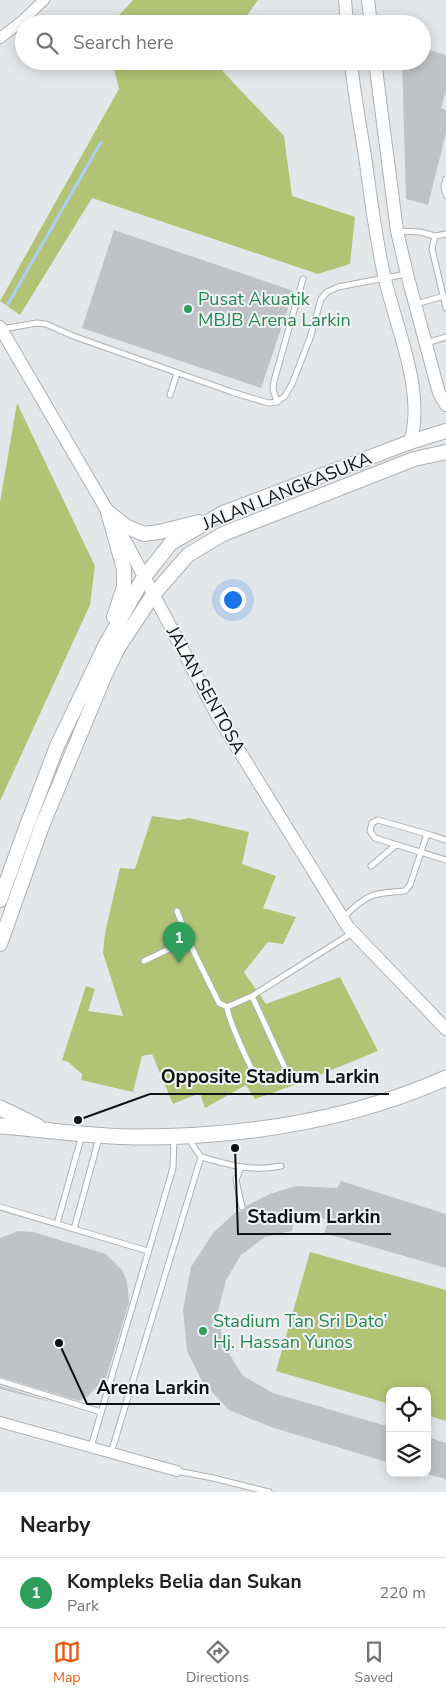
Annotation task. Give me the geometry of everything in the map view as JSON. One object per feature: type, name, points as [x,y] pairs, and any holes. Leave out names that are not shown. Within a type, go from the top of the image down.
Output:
[{"type":"main road","name":"JALAN LANGKASUKA","points":[[105,646],[144,577],[171,543],[211,519],[410,442],[446,431]]},
{"type":"main road","points":[[0,944],[42,826],[104,676],[118,648],[154,595],[188,555],[223,534],[414,459],[446,452]]},
{"type":"main road","points":[[108,512],[127,527],[144,534],[211,519]]},
{"type":"main road","points":[[0,900],[22,836],[58,746],[105,646],[124,587],[124,569],[108,512]]},
{"type":"main road","points":[[0,1126],[136,1137],[269,1129],[382,1103],[420,1090],[446,1078]]},
{"type":"main road","points":[[0,1108],[35,1128]]},
{"type":"main road","points":[[0,1118],[35,1128]]},
{"type":"main road","points":[[0,1131],[35,1128]]},
{"type":"street","points":[[28,15],[44,0]]},
{"type":"street","points":[[345,0],[346,15]]},
{"type":"street","points":[[368,0],[370,15]]},
{"type":"street","points":[[0,38],[15,26]]},
{"type":"street","points":[[352,70],[385,279],[415,402],[415,418],[410,442]]},
{"type":"street","points":[[376,70],[398,230],[407,274],[439,393],[446,404]]},
{"type":"street","name":"JALAN SENTOSA","points":[[1,328],[108,512],[217,714],[343,918],[353,932],[446,1029]]},
{"type":"street","points":[[0,1422],[177,1471]]},
{"type":"lane","points":[[446,178],[444,187],[446,195]]},
{"type":"lane","points":[[398,230],[420,232],[435,236],[446,234]]},
{"type":"lane","points":[[435,236],[432,249],[445,296],[446,308]]},
{"type":"lane","points":[[1,328],[37,323],[46,324],[73,336],[268,403],[277,402],[285,396],[292,384],[310,338],[321,299],[327,292],[338,287],[407,274]]},
{"type":"lane","points":[[277,402],[273,388],[274,381],[303,279]]},
{"type":"lane","points":[[416,304],[445,296]]},
{"type":"lane","points":[[427,343],[446,337]]},
{"type":"lane","points":[[170,395],[177,372]]},
{"type":"lane","points":[[446,840],[381,820],[374,821],[370,831],[372,837],[446,860]]},
{"type":"lane","points":[[343,918],[359,901],[379,893],[405,891],[410,884],[427,834]]},
{"type":"lane","points":[[371,866],[396,845]]},
{"type":"lane","points":[[176,911],[219,1003],[228,1007],[252,996],[353,932]]},
{"type":"lane","points":[[144,961],[188,940]]},
{"type":"lane","points":[[228,1007],[228,1014],[238,1040],[258,1080],[266,1084],[284,1074],[285,1068],[252,996]]},
{"type":"lane","points":[[57,1224],[82,1134]]},
{"type":"lane","points":[[192,1134],[192,1144],[201,1157],[241,1167],[263,1170],[281,1166]]},
{"type":"lane","points":[[74,1229],[100,1135]]},
{"type":"lane","points":[[91,1447],[173,1168],[174,1136]]},
{"type":"lane","points":[[111,1453],[201,1157]]},
{"type":"lane","points":[[241,1167],[236,1180],[242,1207]]},
{"type":"lane","points":[[0,1207],[148,1251]]},
{"type":"lane","points":[[0,1381],[101,1412]]},
{"type":"lane","points":[[177,1471],[269,1492]]},
{"type":"green space","points":[[133,0],[258,0],[247,15],[119,15]]},
{"type":"green space","points":[[114,70],[222,70],[284,136],[292,196],[355,217],[350,264],[318,274],[92,198],[20,315],[0,301],[119,89]]},
{"type":"green space","points":[[17,403],[95,566],[90,605],[0,801],[0,502]]},
{"type":"green space","points":[[152,816],[179,820],[189,818],[249,832],[242,864],[276,876],[263,908],[296,917],[283,944],[268,942],[244,972],[266,1004],[340,977],[378,1051],[255,1099],[246,1085],[205,1108],[200,1093],[173,1104],[152,1054],[142,1056],[133,1092],[81,1080],[82,1074],[68,1062],[62,1060],[86,986],[95,989],[88,1011],[123,1016],[103,953],[105,933],[120,868],[135,869]]},
{"type":"green space","points":[[310,1252],[446,1290],[446,1421],[431,1416],[431,1387],[386,1387],[386,1403],[276,1371]]},
{"type":"building","points":[[431,51],[446,55],[446,91],[441,108],[446,110],[446,133],[428,205],[406,199],[402,70],[431,70]]},
{"type":"building","name":"Pusat Akuatik MBJB Arena Larkin","points":[[114,230],[294,291],[261,388],[82,328]]},
{"type":"building","name":"Stadium Tan Sri Dato’ Hj. Hassan Yunos","points":[[341,1181],[446,1214],[446,1268],[324,1233],[329,1219],[295,1216],[292,1231],[265,1237],[241,1255],[226,1280],[217,1315],[225,1347],[243,1376],[273,1393],[386,1426],[386,1462],[271,1427],[229,1410],[202,1381],[187,1351],[183,1310],[191,1267],[213,1233],[236,1212],[245,1210],[246,1206],[270,1194],[296,1186],[337,1188]]},
{"type":"building","points":[[18,1231],[33,1232],[106,1254],[122,1270],[127,1281],[129,1302],[106,1378],[88,1396],[79,1401],[0,1377],[0,1238]]},
{"type":"building","points":[[0,1386],[59,1404],[0,1389]]},
{"type":"building","points":[[431,1438],[446,1443],[446,1479],[431,1475]]},
{"type":"waterway","points":[[8,304],[101,142]]},
{"type":"place","name":"Pusat Akuatik MBJB Arena Larkin","points":[[188,309]]},
{"type":"place","name":"Kompleks Belia dan Sukan","points":[[179,963]]},
{"type":"place","name":"Opposite Stadium Larkin","points":[[78,1120]]},
{"type":"place","name":"Stadium Larkin","points":[[235,1148]]},
{"type":"place","name":"Stadium Tan Sri Dato’ Hj. Hassan Yunos","points":[[203,1331]]},
{"type":"place","name":"Arena Larkin","points":[[59,1343]]}]
